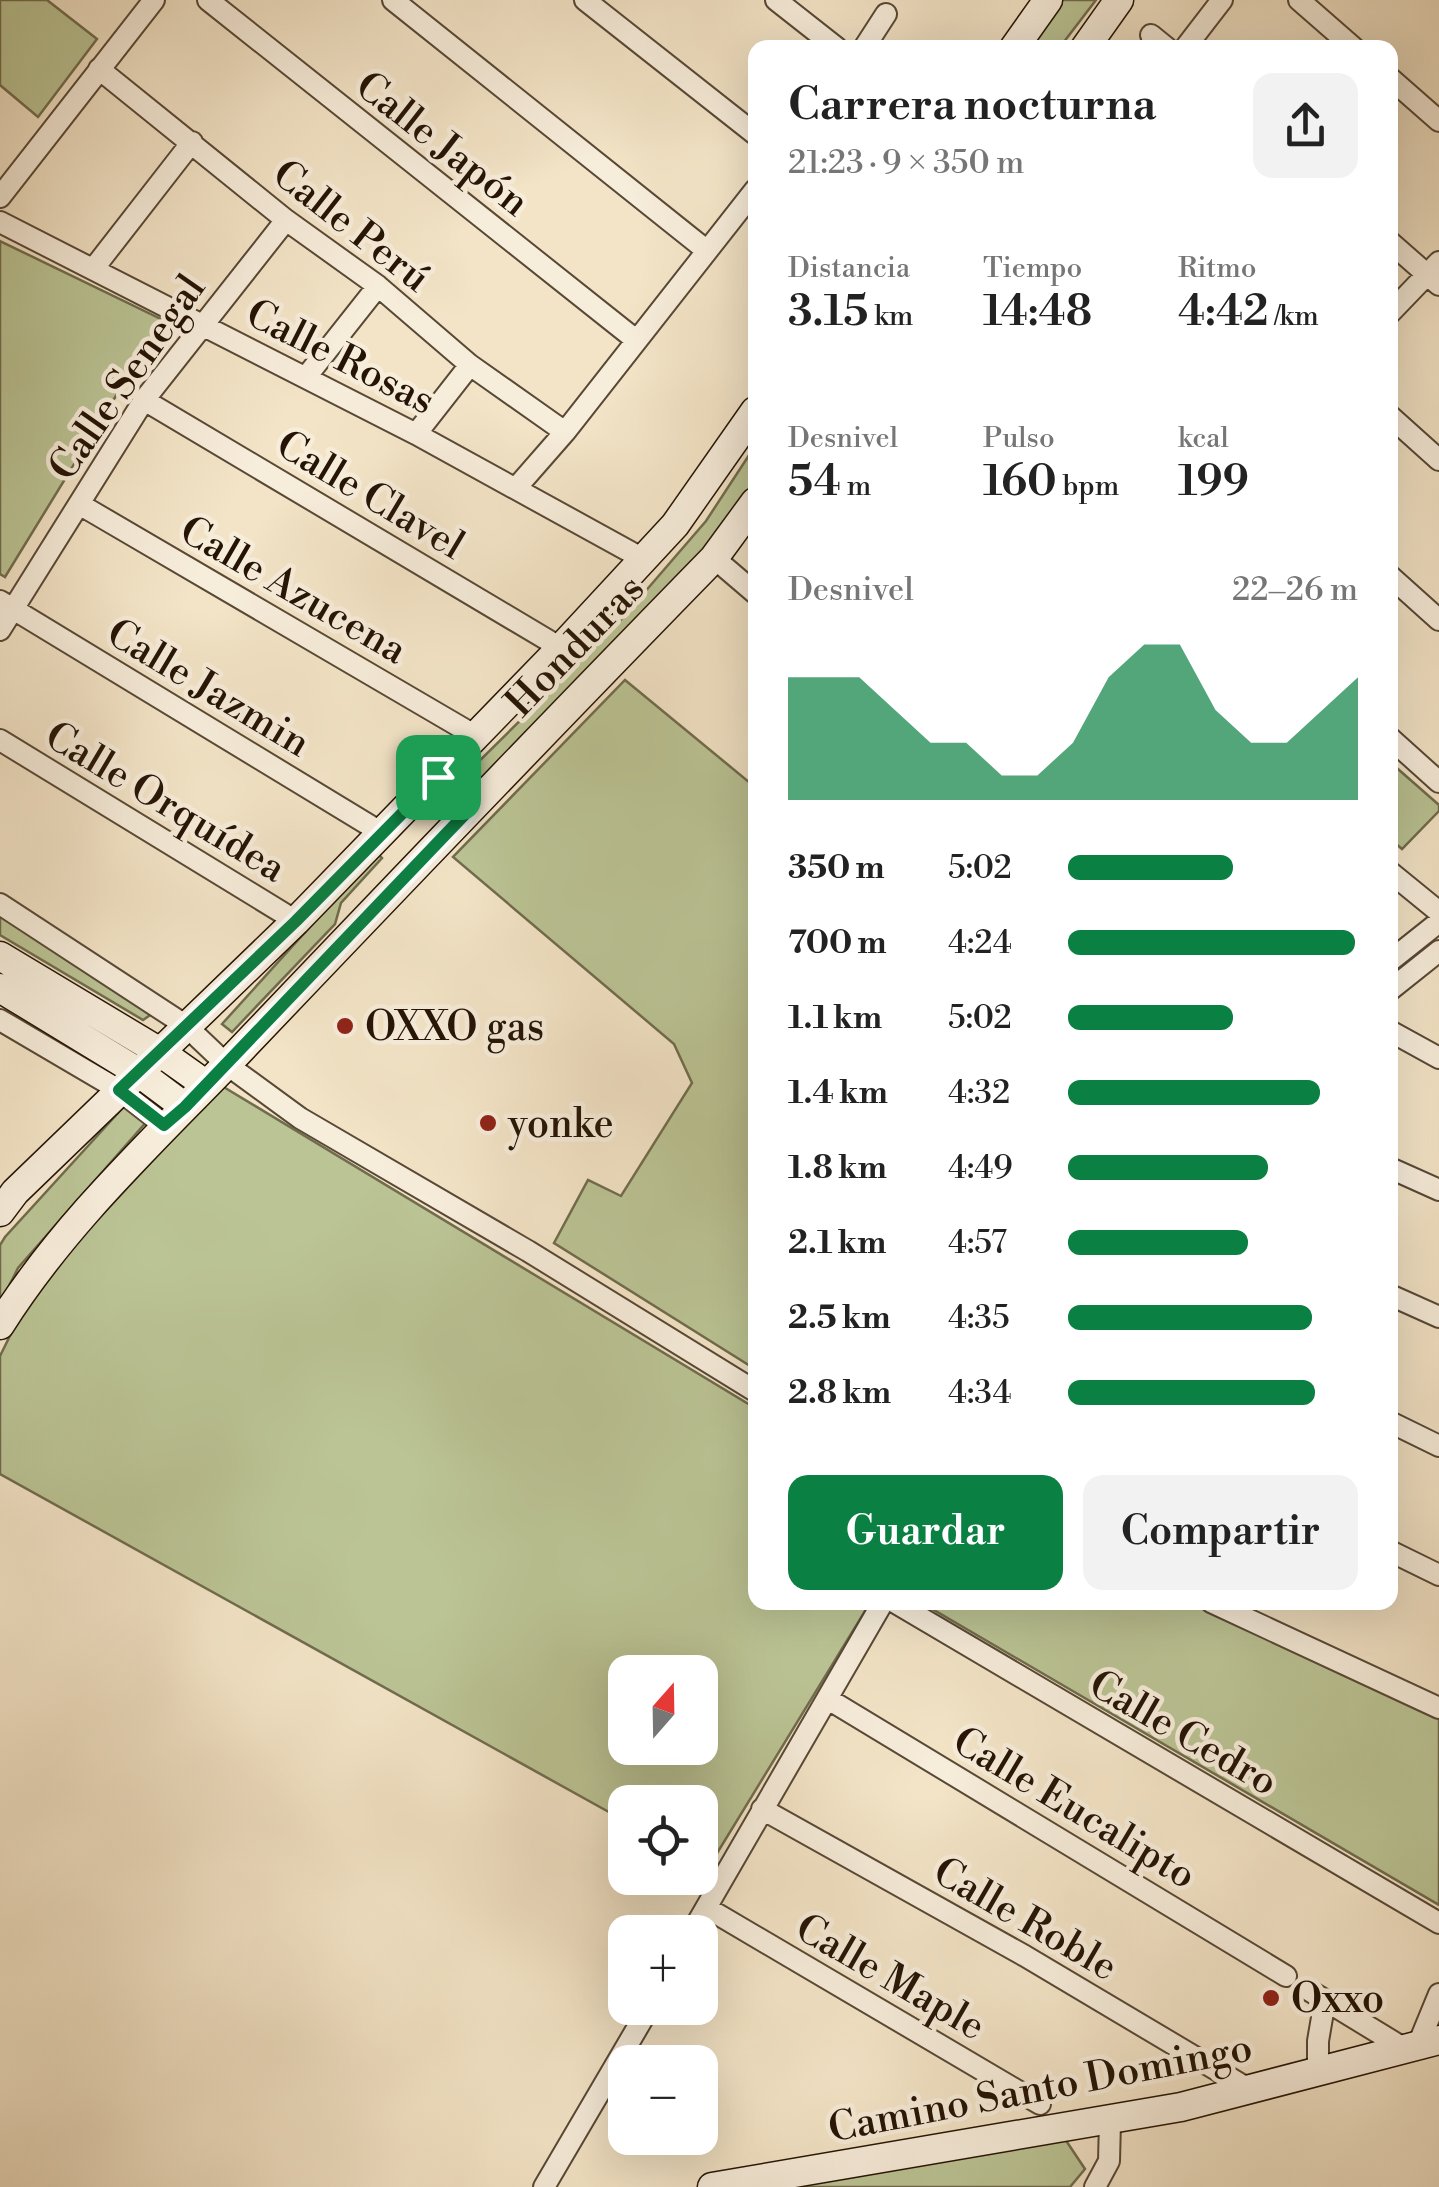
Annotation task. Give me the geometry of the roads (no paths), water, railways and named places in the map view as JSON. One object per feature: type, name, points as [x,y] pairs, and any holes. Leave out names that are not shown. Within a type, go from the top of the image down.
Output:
[{"type":"street","points":[[0,197],[154,0]]},
{"type":"street","name":"Calle Japón","points":[[208,0],[636,340]]},
{"type":"street","points":[[393,0],[706,250]]},
{"type":"street","points":[[585,0],[748,128]]},
{"type":"street","points":[[776,0],[827,40]]},
{"type":"street","points":[[1020,40],[1048,0]]},
{"type":"street","points":[[1091,40],[1119,0]]},
{"type":"street","points":[[1192,40],[1222,0]]},
{"type":"street","points":[[1299,0],[1345,40]]},
{"type":"street","points":[[869,40],[886,14]]},
{"type":"street","name":"Calle Perú","points":[[99,69],[286,220],[378,286],[470,365],[565,432]]},
{"type":"street","points":[[1398,85],[1439,120]]},
{"type":"street","points":[[94,268],[192,142]]},
{"type":"street","points":[[516,488],[565,432],[748,199]]},
{"type":"street","name":"Calle Senegal","points":[[0,630],[6,605],[79,504],[144,400],[286,220]]},
{"type":"street","name":"Calle Rosas","points":[[0,222],[416,434],[645,560]]},
{"type":"street","points":[[1398,248],[1435,273],[1398,306]]},
{"type":"street","points":[[306,377],[378,286]]},
{"type":"street","points":[[416,434],[470,365]]},
{"type":"street","name":"Calle Clavel","points":[[144,400],[562,648]]},
{"type":"street","name":"Honduras","points":[[5,1196],[296,921],[562,648],[675,524],[748,422]]},
{"type":"street","points":[[1398,423],[1439,460]]},
{"type":"street","name":"Calle Azucena","points":[[79,504],[474,735]]},
{"type":"street","name":"Honduras","points":[[0,1325],[24,1286],[69,1230],[204,1084],[714,558],[748,512]]},
{"type":"street","points":[[714,558],[748,587]]},
{"type":"street","points":[[1398,583],[1439,620]]},
{"type":"street","name":"Calle Jazmin","points":[[6,605],[382,833]]},
{"type":"street","name":"Calle Orquídea","points":[[0,740],[296,921]]},
{"type":"street","points":[[1398,745],[1439,782]]},
{"type":"street","points":[[438,777],[467,812]]},
{"type":"street","points":[[382,833],[402,878]]},
{"type":"street","points":[[1398,879],[1439,912]]},
{"type":"street","points":[[0,904],[185,1024],[226,1064],[300,1118],[528,1251],[748,1387]]},
{"type":"street","points":[[1398,955],[1439,922]]},
{"type":"street","points":[[1398,984],[1439,951]]},
{"type":"street","points":[[0,956],[160,1052],[204,1084]]},
{"type":"street","points":[[0,988],[174,1116]]},
{"type":"street","points":[[0,1020],[129,1081]]},
{"type":"street","points":[[1398,1035],[1439,1058]]},
{"type":"street","points":[[1398,1172],[1439,1190]]},
{"type":"street","points":[[1398,1299],[1439,1317]]},
{"type":"street","points":[[1398,1426],[1439,1446]]},
{"type":"street","points":[[1398,1555],[1439,1574]]},
{"type":"street","points":[[702,1915],[878,1610]]},
{"type":"street","name":"Calle Cedro","points":[[908,1610],[1439,1923]]},
{"type":"street","points":[[1229,1610],[1439,1708]]},
{"type":"street","name":"Calle Eucalipto","points":[[828,1699],[1286,1976]]},
{"type":"street","name":"Calle Roble","points":[[762,1809],[1025,1956],[1252,2091]]},
{"type":"street","name":"Calle Maple","points":[[706,1908],[1040,2104]]},
{"type":"street","points":[[1318,2074],[1318,1996],[1421,2045],[1439,1994]]},
{"type":"street","points":[[544,2187],[638,2025]]},
{"type":"street","name":"Camino Santo Domingo","points":[[712,2187],[1110,2120],[1252,2091],[1421,2045]]},
{"type":"street","points":[[1094,2187],[1108,2161],[1110,2120]]},
{"type":"place","name":"OXXO gas","points":[[345,1026]]},
{"type":"place","name":"yonke","points":[[488,1123]]},
{"type":"place","name":"Oxxo","points":[[1271,1998]]}]
